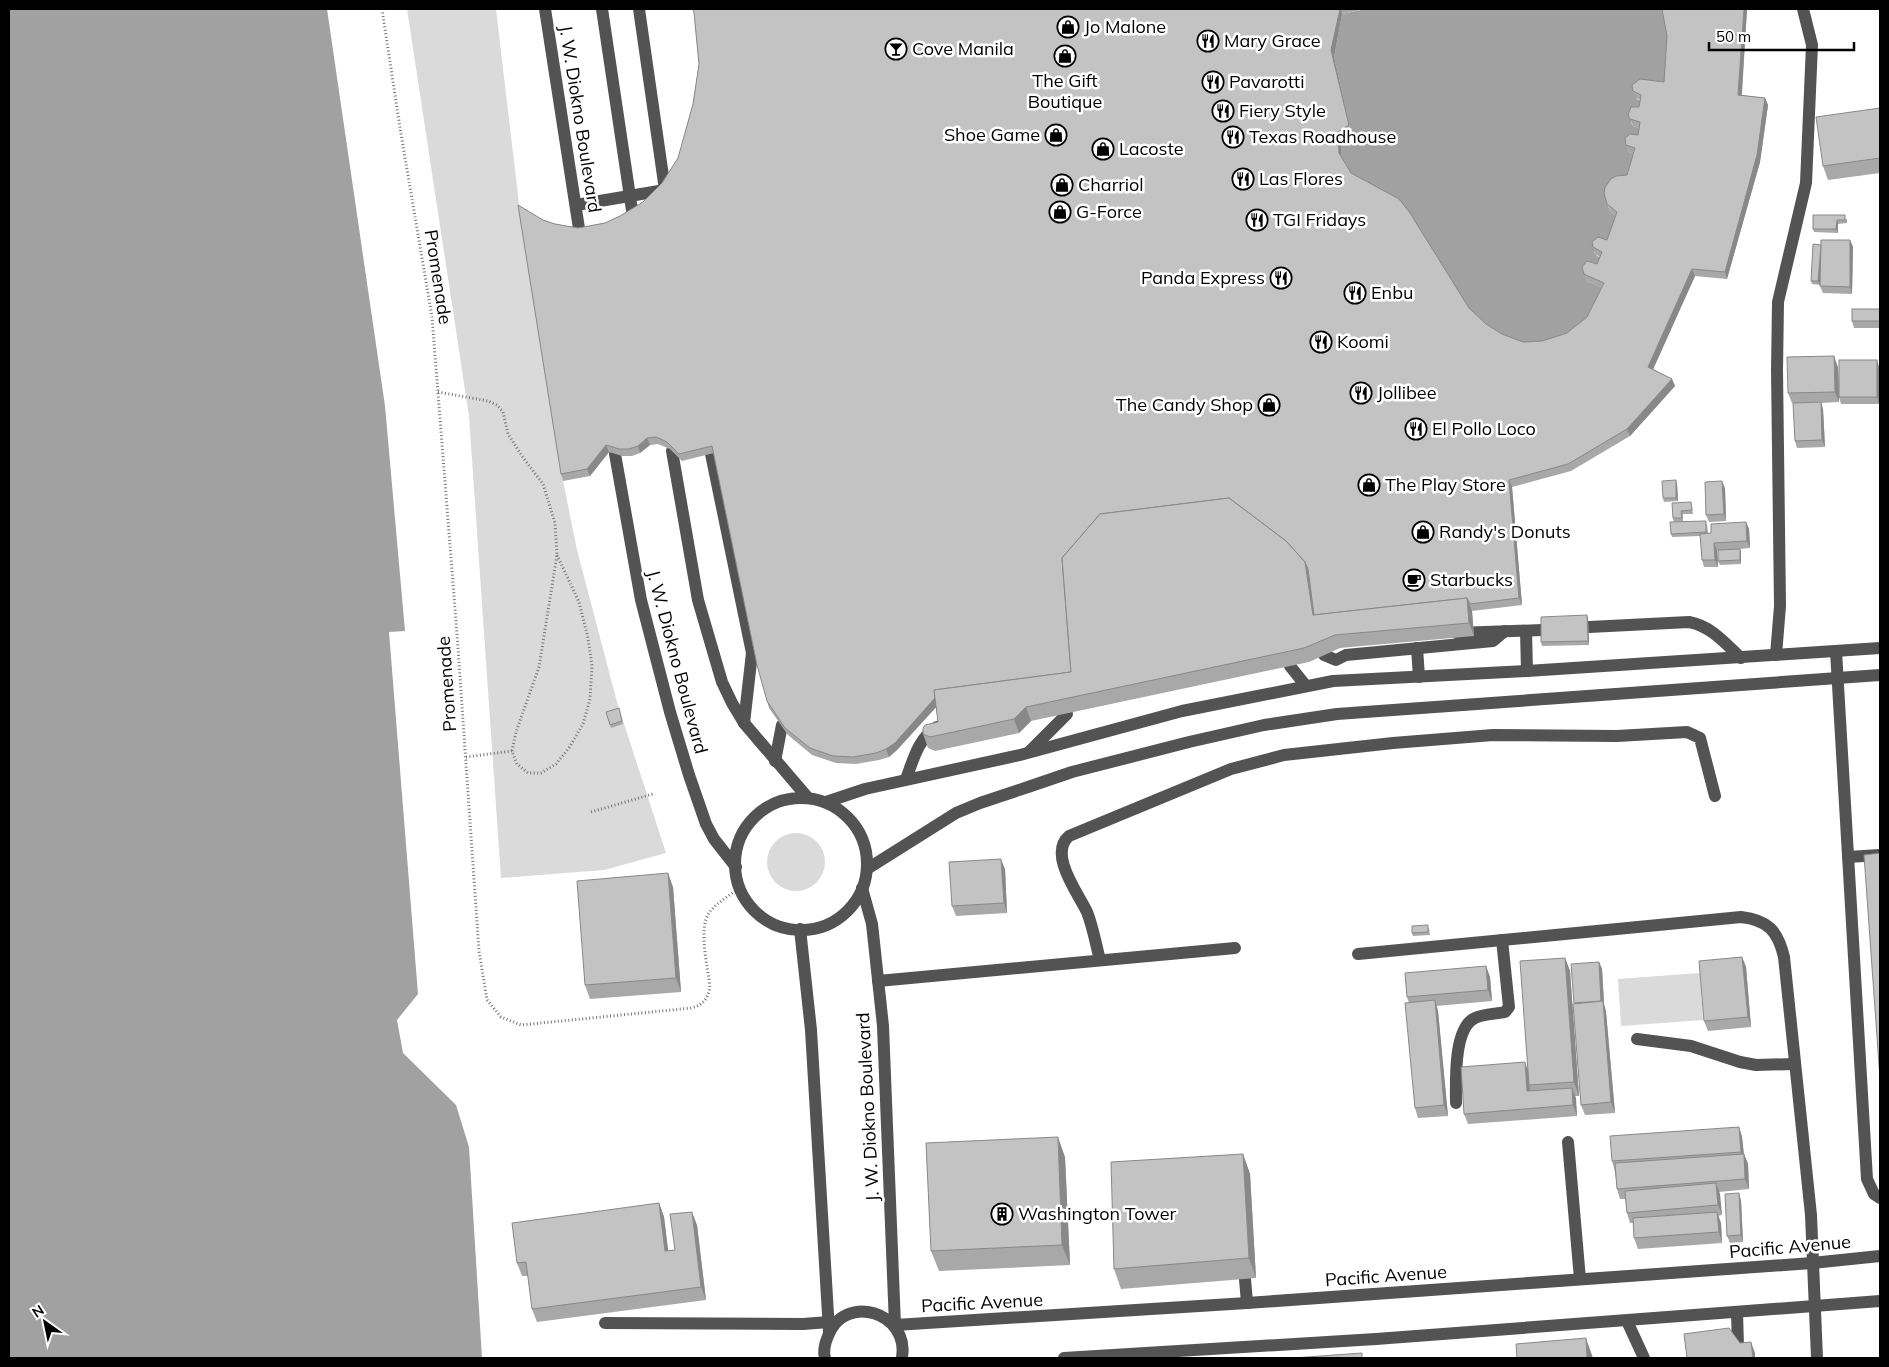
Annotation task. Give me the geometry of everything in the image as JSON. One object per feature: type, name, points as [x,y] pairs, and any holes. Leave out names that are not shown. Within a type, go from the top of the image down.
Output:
[{"type":"street","name":"J. W. Diokno Boulevard","points":[[545,9],[580,235]]},
{"type":"street","points":[[602,9],[633,216]]},
{"type":"street","points":[[576,205],[665,190],[639,9]]},
{"type":"street","points":[[1776,655],[1780,606],[1778,302],[1806,183],[1812,44],[1803,9]]},
{"type":"street","name":"J. W. Diokno Boulevard","points":[[672,451],[698,600],[724,688],[744,723],[808,798]]},
{"type":"street","name":"J. W. Diokno Boulevard","points":[[615,454],[641,600],[686,766],[706,824],[714,839],[736,867]]},
{"type":"street","points":[[713,459],[752,653],[744,723]]},
{"type":"street","points":[[1589,627],[1695,623],[1708,629],[1741,658]]},
{"type":"street","points":[[1424,635],[1542,630]]},
{"type":"street","points":[[1324,655],[1336,660],[1346,655],[1493,642],[1505,631]]},
{"type":"street","points":[[1526,631],[1527,671]]},
{"type":"street","points":[[1417,648],[1419,677]]},
{"type":"street","points":[[826,802],[865,789],[1029,753],[1182,711],[1333,681],[1527,671],[1880,648]]},
{"type":"street","points":[[1836,651],[1867,1179],[1874,1194],[1880,1198]]},
{"type":"street","points":[[1290,666],[1306,686]]},
{"type":"street","points":[[867,869],[935,825],[980,803],[1072,772],[1264,725],[1337,714],[1880,675]]},
{"type":"street","points":[[1029,753],[1067,714]]},
{"type":"street","points":[[906,780],[926,734],[936,727],[950,724]]},
{"type":"street","points":[[775,761],[782,725]]},
{"type":"street","points":[[1100,960],[1087,913],[1072,887],[1063,862],[1061,847],[1064,841],[1069,836],[1189,785],[1248,764],[1284,755],[1493,735],[1617,736],[1687,732],[1700,738],[1715,796]]},
{"type":"street","points":[[796,798],[808,798],[826,802],[840,810],[853,822],[862,836],[866,852],[867,869],[862,888],[855,902],[844,914],[816,928],[800,929],[781,926],[764,918],[750,904],[740,888],[736,855],[739,842],[752,821],[761,812],[777,803],[796,798]]},
{"type":"street","points":[[1848,857],[1880,855]]},
{"type":"street","name":"J. W. Diokno Boulevard","points":[[862,888],[872,924],[883,1026],[895,1326],[902,1343],[902,1358]]},
{"type":"street","points":[[1358,954],[1741,917],[1759,921],[1773,931],[1780,942],[1784,957],[1811,1215],[1817,1358]]},
{"type":"street","points":[[800,929],[811,1030],[829,1327],[825,1342],[825,1358]]},
{"type":"street","points":[[1456,1103],[1456,1060],[1464,1031],[1469,1022],[1474,1018],[1505,1012],[1510,1006],[1502,940]]},
{"type":"street","points":[[878,980],[1235,948]]},
{"type":"street","points":[[1637,1039],[1691,1046],[1740,1062],[1756,1065],[1794,1064]]},
{"type":"street","points":[[1568,1142],[1580,1279]]},
{"type":"street","name":"Pacific Avenue","points":[[895,1326],[1812,1264],[1880,1256]]},
{"type":"street","points":[[1245,1279],[1246,1303]]},
{"type":"street","points":[[1064,1358],[1237,1353],[1288,1344],[1880,1301]]},
{"type":"street","points":[[605,1323],[803,1324],[829,1327],[848,1314],[861,1311],[873,1312],[885,1317],[895,1326]]},
{"type":"street","points":[[1737,1312],[1738,1346]]},
{"type":"street","points":[[1627,1320],[1644,1358]]},
{"type":"street","points":[[1288,1344],[1289,1358]]},
{"type":"path","name":"Promenade","points":[[382,9],[432,317],[479,951],[487,1000],[501,1017],[521,1025],[699,1006],[705,1001],[710,987],[704,923],[709,912],[740,888]]},
{"type":"path","points":[[438,392],[488,401],[497,405],[504,412],[508,434],[543,484],[555,523],[557,555],[538,667],[516,732],[512,751],[517,764],[528,772],[541,773],[556,764],[569,748],[583,724],[590,699],[592,666],[588,638],[579,602],[557,555]]},
{"type":"path","points":[[466,757],[512,751]]},
{"type":"path","points":[[591,812],[653,794]]},
{"type":"shaded area","points":[[9,9],[327,9],[385,406],[405,631],[389,632],[418,994],[397,1020],[403,1053],[456,1105],[469,1147],[482,1358],[9,1358]]},
{"type":"shaded area","points":[[407,9],[496,9],[520,212],[563,481],[577,550],[617,702],[666,853],[604,870],[501,878],[469,416]]},
{"type":"shaded area","points":[[1365,9],[1664,9],[1669,43],[1667,90],[1635,94],[1637,99],[1644,102],[1631,122],[1633,126],[1643,129],[1641,142],[1627,145],[1629,152],[1637,155],[1630,182],[1606,200],[1610,211],[1620,219],[1610,247],[1594,252],[1597,256],[1604,259],[1585,274],[1587,281],[1607,290],[1589,324],[1569,340],[1525,349],[1489,331],[1354,180],[1341,160],[1341,139],[1351,132],[1334,57],[1342,14]]},
{"type":"shaded area","points":[[790,833],[802,833],[817,841],[825,856],[825,868],[817,883],[802,891],[790,891],[775,883],[767,868],[767,856],[775,841]]},
{"type":"shaded area","points":[[1700,973],[1703,1020],[1621,1026],[1618,979]]},
{"type":"building","points":[[693,9],[1340,9],[1331,50],[1349,125],[1338,132],[1339,153],[1351,173],[1399,199],[1410,213],[1469,308],[1486,324],[1502,334],[1523,342],[1542,341],[1567,333],[1587,317],[1604,283],[1584,274],[1582,267],[1587,261],[1597,264],[1602,252],[1593,247],[1592,242],[1598,237],[1607,240],[1617,212],[1607,204],[1604,193],[1605,187],[1616,176],[1627,175],[1635,148],[1626,145],[1625,138],[1630,134],[1638,135],[1640,122],[1630,119],[1628,115],[1631,107],[1639,107],[1641,95],[1633,91],[1632,85],[1640,79],[1664,82],[1667,36],[1662,9],[1744,9],[1738,95],[1765,98],[1757,155],[1725,272],[1692,269],[1648,367],[1672,379],[1627,429],[1568,464],[1509,480],[1519,598],[1470,604],[1467,598],[1314,615],[1308,569],[1305,562],[1286,541],[1229,498],[1100,514],[1062,558],[1071,672],[934,690],[935,698],[895,743],[886,749],[876,753],[853,757],[833,756],[810,748],[785,728],[767,701],[757,665],[712,446],[679,454],[667,442],[656,437],[647,438],[638,446],[629,449],[619,449],[606,445],[587,469],[561,474],[518,205],[543,220],[578,228],[605,223],[620,216],[643,202],[662,183],[678,158],[693,104],[699,64]]},
{"type":"building","points":[[1880,108],[1880,158],[1823,166],[1816,117]]},
{"type":"building","points":[[1813,215],[1845,215],[1845,220],[1837,220],[1836,229],[1813,229]]},
{"type":"building","points":[[1821,240],[1850,240],[1850,287],[1820,286]]},
{"type":"building","points":[[1813,244],[1821,245],[1818,281],[1811,281]]},
{"type":"building","points":[[1852,309],[1880,309],[1880,321],[1852,321]]},
{"type":"building","points":[[1834,356],[1835,392],[1788,393],[1787,357]]},
{"type":"building","points":[[1839,360],[1877,360],[1877,397],[1839,397]]},
{"type":"building","points":[[1821,402],[1822,440],[1795,441],[1793,403]]},
{"type":"building","points":[[1676,480],[1676,498],[1663,498],[1662,481]]},
{"type":"building","points":[[1722,481],[1724,514],[1706,515],[1705,482]]},
{"type":"building","points":[[1229,498],[1286,541],[1305,562],[1313,615],[1467,598],[1469,623],[1335,635],[1304,648],[1026,707],[1014,719],[930,737],[923,734],[925,725],[938,722],[934,690],[1071,672],[1062,558],[1100,514]]},
{"type":"building","points":[[1691,502],[1692,510],[1681,511],[1682,518],[1673,518],[1672,503]]},
{"type":"building","points":[[1706,521],[1706,532],[1671,534],[1670,522]]},
{"type":"building","points":[[1746,522],[1747,541],[1714,543],[1715,560],[1702,560],[1700,534],[1711,533],[1711,524]]},
{"type":"building","points":[[1740,549],[1740,560],[1718,561],[1718,550]]},
{"type":"building","points":[[1587,615],[1588,641],[1541,642],[1541,617]]},
{"type":"building","points":[[619,708],[622,721],[610,725],[606,712]]},
{"type":"building","points":[[1880,853],[1880,1079],[1864,855]]},
{"type":"building","points":[[1001,859],[1004,903],[952,906],[949,862]]},
{"type":"building","points":[[668,873],[676,978],[585,985],[577,881]]},
{"type":"building","points":[[1428,925],[1428,932],[1412,933],[1412,926]]},
{"type":"building","points":[[1742,957],[1748,1017],[1704,1021],[1699,961]]},
{"type":"building","points":[[1565,958],[1574,1082],[1529,1085],[1520,961]]},
{"type":"building","points":[[1599,962],[1601,1001],[1574,1003],[1571,964]]},
{"type":"building","points":[[1486,966],[1488,990],[1407,997],[1405,973]]},
{"type":"building","points":[[1435,1000],[1444,1105],[1415,1108],[1405,1003]]},
{"type":"building","points":[[1603,1001],[1611,1102],[1581,1105],[1573,1004]]},
{"type":"building","points":[[1525,1062],[1527,1091],[1572,1088],[1573,1105],[1464,1114],[1461,1067]]},
{"type":"building","points":[[1739,1127],[1741,1152],[1612,1161],[1610,1136]]},
{"type":"building","name":"Washington Tower","points":[[1058,1137],[1062,1245],[931,1251],[926,1143]]},
{"type":"building","points":[[1243,1154],[1249,1258],[1114,1269],[1111,1162]]},
{"type":"building","points":[[1744,1154],[1745,1179],[1617,1189],[1615,1163]]},
{"type":"building","points":[[1716,1183],[1718,1205],[1627,1213],[1625,1191]]},
{"type":"building","points":[[1739,1193],[1741,1235],[1727,1236],[1725,1194]]},
{"type":"building","points":[[659,1203],[665,1251],[675,1250],[670,1214],[692,1212],[701,1287],[532,1309],[526,1262],[517,1263],[512,1223]]},
{"type":"building","points":[[1717,1212],[1719,1232],[1634,1238],[1633,1218]]},
{"type":"building","points":[[1729,1328],[1740,1343],[1751,1342],[1753,1358],[1687,1358],[1684,1334]]},
{"type":"building","points":[[1586,1338],[1587,1358],[1517,1358],[1516,1344]]},
{"type":"building","points":[[1362,1353],[1362,1358],[1293,1358]]},
{"type":"place","name":"Jo Malone","points":[[1068,27]]},
{"type":"place","name":"Mary Grace","points":[[1208,41]]},
{"type":"place","name":"Cove Manila","points":[[896,49]]},
{"type":"place","name":"The Gift Boutique","points":[[1065,56]]},
{"type":"place","name":"Pavarotti","points":[[1213,82]]},
{"type":"place","name":"Fiery Style","points":[[1223,111]]},
{"type":"place","name":"Shoe Game","points":[[1056,135]]},
{"type":"place","name":"Texas Roadhouse","points":[[1233,137]]},
{"type":"place","name":"Lacoste","points":[[1103,149]]},
{"type":"place","name":"Las Flores","points":[[1243,179]]},
{"type":"place","name":"Charriol","points":[[1062,185]]},
{"type":"place","name":"G-Force","points":[[1060,212]]},
{"type":"place","name":"TGI Fridays","points":[[1257,220]]},
{"type":"place","name":"Panda Express","points":[[1281,278]]},
{"type":"place","name":"Enbu","points":[[1355,293]]},
{"type":"place","name":"Koomi","points":[[1321,342]]},
{"type":"place","name":"Jollibee","points":[[1361,393]]},
{"type":"place","name":"The Candy Shop","points":[[1269,405]]},
{"type":"place","name":"El Pollo Loco","points":[[1416,429]]},
{"type":"place","name":"The Play Store","points":[[1369,485]]},
{"type":"place","name":"Randy's Donuts","points":[[1423,532]]},
{"type":"place","name":"Starbucks","points":[[1414,580]]},
{"type":"place","name":"Washington Tower","points":[[1002,1214]]}]
